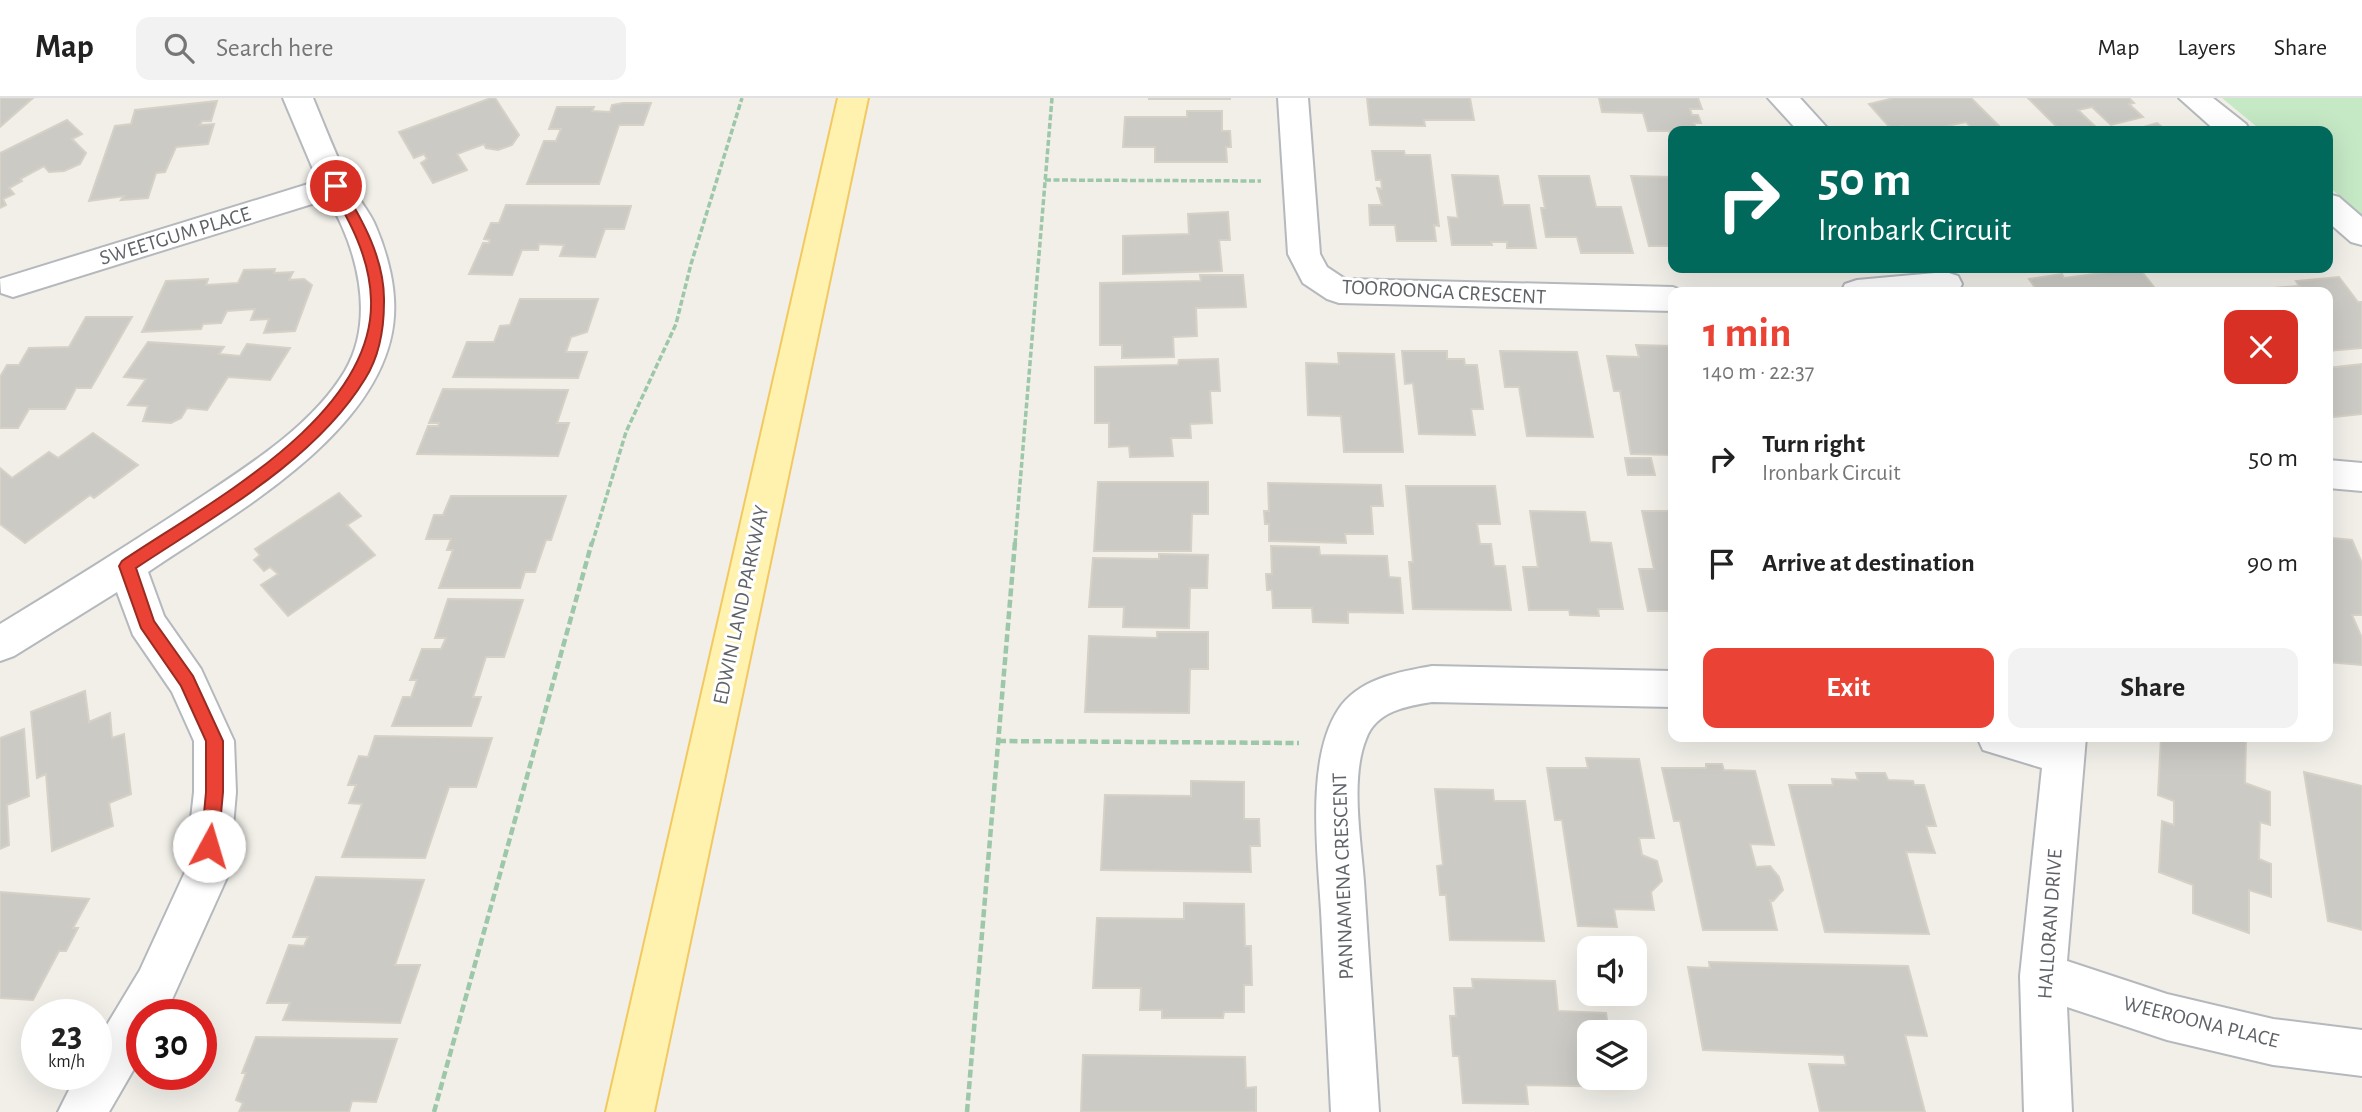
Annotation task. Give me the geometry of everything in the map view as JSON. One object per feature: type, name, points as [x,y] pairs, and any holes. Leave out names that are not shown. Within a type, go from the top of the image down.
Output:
[{"type":"main road","name":"EDWIN LAND PARKWAY","points":[[630,1112],[853,98]]},
{"type":"street","points":[[0,645],[127,566],[271,468],[319,428],[360,376],[375,336],[378,299],[371,264],[360,226],[336,186],[298,98]]},
{"type":"street","name":"TOOROONGA CRESCENT","points":[[1293,98],[1304,254],[1314,275],[1339,291],[1668,299]]},
{"type":"street","points":[[1783,98],[1810,126]]},
{"type":"street","points":[[2194,98],[2229,126]]},
{"type":"street","name":"SWEETGUM PLACE","points":[[13,285],[336,186]]},
{"type":"street","points":[[2333,209],[2362,234]]},
{"type":"street","points":[[1897,287],[1944,281]]},
{"type":"street","points":[[2333,474],[2362,477]]},
{"type":"street","points":[[82,1112],[156,986],[207,873],[215,792],[215,741],[187,681],[147,624],[127,566]]},
{"type":"street","name":"PANNAMENA CRESCENT","points":[[1354,1112],[1338,811],[1338,764],[1342,744],[1357,715],[1395,691],[1432,684],[1668,689]]},
{"type":"street","points":[[2031,742],[2065,747]]},
{"type":"street","name":"HALLORAN DRIVE","points":[[2048,1112],[2043,976],[2065,747]]},
{"type":"street","name":"WEEROONA PLACE","points":[[2043,976],[2167,1017],[2273,1042],[2362,1053]]},
{"type":"path","points":[[434,1112],[590,547],[625,432],[680,314],[691,264],[742,98]]},
{"type":"path","points":[[967,1112],[1052,98]]},
{"type":"path","points":[[1045,180],[1297,181]]},
{"type":"path","points":[[998,741],[1342,744]]},
{"type":"green space","points":[[2222,98],[2362,98],[2362,216],[2333,190],[2333,126],[2256,126]]},
{"type":"building","points":[[0,98],[33,98],[0,127]]},
{"type":"building","points":[[495,98],[519,135],[512,145],[498,150],[486,148],[484,144],[457,154],[467,170],[433,183],[421,163],[427,159],[424,154],[414,158],[399,132]]},
{"type":"building","points":[[1230,98],[1230,99],[1149,99]]},
{"type":"building","points":[[1367,98],[1470,98],[1474,120],[1424,120],[1425,126],[1370,125]]},
{"type":"building","points":[[1599,98],[1698,98],[1702,109],[1690,109],[1692,115],[1698,115],[1701,123],[1694,123],[1695,126],[1668,126],[1668,131],[1648,131],[1643,113],[1602,112]]},
{"type":"building","points":[[1894,98],[1971,98],[1999,126],[1970,126],[1966,122],[1947,126],[1888,126],[1869,104]]},
{"type":"building","points":[[2028,98],[2129,98],[2134,103],[2129,104],[2143,117],[2111,125],[2092,107],[2078,110],[2095,126],[2056,126]]},
{"type":"building","points":[[217,101],[211,121],[202,121],[200,125],[214,124],[208,144],[176,147],[165,172],[156,173],[148,198],[121,200],[124,196],[89,201],[115,126],[131,124],[135,110]]},
{"type":"building","points":[[651,103],[643,125],[619,125],[599,184],[527,184],[544,141],[556,141],[561,129],[549,129],[557,107],[594,107],[592,111],[610,112],[612,105]]},
{"type":"building","points":[[1187,111],[1222,111],[1222,131],[1230,131],[1231,147],[1226,147],[1227,162],[1155,162],[1155,147],[1123,147],[1125,117],[1187,117]]},
{"type":"building","points":[[67,120],[82,134],[72,139],[86,153],[80,164],[64,171],[49,172],[44,166],[20,179],[22,181],[9,188],[14,194],[3,199],[6,205],[0,208],[0,153]]},
{"type":"building","points":[[1372,151],[1404,151],[1405,155],[1430,155],[1439,226],[1434,225],[1436,241],[1397,241],[1395,225],[1370,225],[1369,205],[1382,205],[1377,188],[1382,189],[1381,180],[1376,180]]},
{"type":"building","points":[[1452,175],[1498,176],[1503,205],[1529,205],[1536,248],[1507,248],[1507,242],[1491,242],[1492,245],[1452,245],[1448,217],[1458,218]]},
{"type":"building","points":[[1539,176],[1589,176],[1596,207],[1621,207],[1633,253],[1581,253],[1577,237],[1546,237],[1541,208],[1545,208]]},
{"type":"building","points":[[1631,176],[1668,177],[1668,246],[1649,246]]},
{"type":"building","points":[[506,205],[631,206],[624,229],[605,229],[595,257],[560,256],[564,245],[539,244],[538,250],[522,250],[512,275],[469,274],[483,243],[489,243],[490,240],[484,239],[491,223],[499,223]]},
{"type":"building","points":[[1228,212],[1230,240],[1219,240],[1222,271],[1123,274],[1123,236],[1189,234],[1188,214]]},
{"type":"building","points":[[275,269],[274,273],[293,272],[289,280],[304,279],[312,285],[295,331],[264,333],[269,319],[251,320],[255,309],[227,311],[221,323],[203,324],[201,329],[142,332],[166,281],[208,279],[206,285],[238,283],[244,270]]},
{"type":"building","points":[[2102,273],[2143,273],[2154,287],[2035,287],[2029,279],[2062,274],[2064,278]]},
{"type":"building","points":[[1200,275],[1243,275],[1246,307],[1196,308],[1197,336],[1173,337],[1174,357],[1122,358],[1122,345],[1100,345],[1100,283],[1201,281]]},
{"type":"building","points":[[2339,277],[2358,302],[2362,302],[2362,348],[2333,351],[2333,287],[2286,287],[2299,286],[2296,281]]},
{"type":"building","points":[[520,299],[598,299],[587,332],[571,337],[566,352],[587,352],[578,378],[453,377],[467,342],[494,342],[500,326],[510,325]]},
{"type":"building","points":[[86,317],[132,317],[91,388],[76,388],[65,409],[29,409],[18,428],[0,428],[0,377],[7,365],[19,365],[29,348],[69,347]]},
{"type":"building","points":[[148,342],[224,347],[219,354],[240,356],[247,344],[290,348],[270,380],[228,377],[207,410],[187,408],[181,418],[171,423],[143,421],[148,406],[128,405],[146,379],[124,377]]},
{"type":"building","points":[[1636,345],[1668,346],[1668,455],[1631,454],[1620,391],[1614,391],[1607,356],[1639,357]]},
{"type":"building","points":[[1402,351],[1447,351],[1447,359],[1464,359],[1465,365],[1477,365],[1483,409],[1471,409],[1475,435],[1419,434],[1413,383],[1405,384]]},
{"type":"building","points":[[1500,351],[1577,352],[1593,437],[1527,436],[1519,387],[1505,387]]},
{"type":"building","points":[[1338,353],[1394,354],[1403,452],[1344,452],[1341,416],[1308,415],[1306,363],[1339,364]]},
{"type":"building","points":[[1218,359],[1220,391],[1210,391],[1212,423],[1190,424],[1191,438],[1171,438],[1173,456],[1130,457],[1129,446],[1109,447],[1109,423],[1095,423],[1095,367],[1178,365],[1179,360]]},
{"type":"building","points":[[2362,364],[2362,414],[2333,416],[2333,367]]},
{"type":"building","points":[[443,389],[568,390],[557,423],[569,423],[558,456],[417,454],[428,426],[438,426],[439,423],[429,423]]},
{"type":"building","points":[[93,433],[138,465],[94,498],[90,495],[25,543],[0,524],[0,468],[12,478],[49,452],[58,458]]},
{"type":"building","points":[[1625,458],[1651,458],[1655,475],[1628,475]]},
{"type":"building","points":[[1098,482],[1208,482],[1208,514],[1192,514],[1191,551],[1094,551]]},
{"type":"building","points":[[1268,483],[1381,485],[1383,506],[1371,506],[1373,534],[1345,534],[1346,543],[1269,541],[1269,524],[1265,524],[1264,511],[1269,511]]},
{"type":"building","points":[[1406,486],[1495,486],[1500,524],[1477,524],[1480,544],[1491,544],[1494,566],[1505,566],[1511,610],[1413,609],[1409,562],[1413,562]]},
{"type":"building","points":[[339,493],[361,516],[347,525],[375,555],[288,616],[261,585],[278,574],[270,567],[264,571],[254,560],[260,555],[255,549]]},
{"type":"building","points":[[451,496],[566,496],[551,540],[546,540],[535,572],[525,572],[520,588],[439,588],[453,550],[447,550],[451,539],[426,539],[434,515],[443,515]]},
{"type":"building","points":[[1530,511],[1585,512],[1590,542],[1611,543],[1623,609],[1598,609],[1599,616],[1570,615],[1569,610],[1529,610],[1523,567],[1538,567]]},
{"type":"building","points":[[1642,511],[1668,511],[1668,611],[1648,611],[1639,569],[1654,569]]},
{"type":"building","points":[[2333,538],[2352,540],[2362,563],[2362,615],[2352,615],[2362,638],[2362,665],[2333,662]]},
{"type":"building","points":[[1271,546],[1319,547],[1320,555],[1387,556],[1389,577],[1400,578],[1403,613],[1348,612],[1348,623],[1313,622],[1312,608],[1273,608],[1272,590],[1267,590],[1266,574],[1272,574]]},
{"type":"building","points":[[1159,554],[1208,555],[1207,588],[1190,588],[1189,628],[1123,627],[1124,607],[1089,607],[1093,558],[1159,559]]},
{"type":"building","points":[[448,599],[523,600],[504,657],[486,657],[473,697],[481,697],[471,726],[392,726],[403,697],[411,697],[417,680],[410,680],[422,649],[441,649],[446,638],[435,638]]},
{"type":"building","points":[[1157,632],[1208,632],[1208,669],[1190,669],[1189,713],[1085,712],[1089,636],[1157,638]]},
{"type":"building","points":[[85,691],[89,722],[110,713],[112,738],[124,734],[131,794],[109,803],[113,826],[52,851],[46,774],[37,778],[31,712]]},
{"type":"building","points":[[24,729],[29,796],[7,805],[9,845],[0,849],[0,738]]},
{"type":"building","points":[[375,736],[492,738],[476,787],[449,787],[425,858],[342,857],[362,804],[349,803],[356,785],[348,785],[359,756],[368,757]]},
{"type":"building","points":[[2161,742],[2246,742],[2245,783],[2270,792],[2270,825],[2260,822],[2259,859],[2271,864],[2271,897],[2249,890],[2249,933],[2193,913],[2193,885],[2159,872],[2162,821],[2174,825],[2174,801],[2158,795]]},
{"type":"building","points":[[1586,758],[1639,759],[1654,838],[1639,838],[1642,855],[1657,861],[1662,881],[1651,892],[1654,910],[1614,909],[1617,927],[1578,926],[1562,820],[1555,820],[1547,768],[1588,768]]},
{"type":"building","points":[[1706,764],[1722,764],[1724,770],[1755,771],[1774,845],[1750,844],[1756,867],[1770,866],[1779,877],[1783,890],[1773,901],[1770,900],[1777,930],[1703,930],[1680,821],[1674,821],[1662,768],[1706,768]]},
{"type":"building","points":[[2304,772],[2362,786],[2362,930],[2328,921]]},
{"type":"building","points":[[1856,773],[1885,773],[1888,780],[1913,781],[1914,785],[1924,785],[1936,826],[1926,826],[1935,853],[1906,852],[1929,934],[1825,932],[1789,785],[1833,785],[1832,779],[1858,780]]},
{"type":"building","points":[[1191,781],[1244,782],[1244,819],[1259,819],[1260,846],[1250,846],[1251,872],[1101,870],[1105,795],[1191,796]]},
{"type":"building","points":[[1435,789],[1493,790],[1494,801],[1525,801],[1544,941],[1450,940],[1446,895],[1440,895],[1437,866],[1443,865]]},
{"type":"building","points":[[316,877],[424,880],[395,965],[420,965],[400,1023],[283,1020],[290,1003],[267,1003],[289,945],[304,946],[308,937],[293,937]]},
{"type":"building","points":[[0,892],[89,899],[73,928],[78,928],[66,951],[59,951],[34,999],[0,998]]},
{"type":"building","points":[[1184,903],[1244,904],[1245,946],[1251,946],[1252,985],[1244,985],[1244,1012],[1224,1012],[1223,1018],[1162,1018],[1162,1010],[1140,1010],[1141,988],[1093,988],[1097,918],[1184,919]]},
{"type":"building","points":[[1709,962],[1908,966],[1927,1036],[1905,1035],[1925,1112],[1820,1112],[1809,1064],[1846,1065],[1844,1055],[1703,1050],[1688,967],[1710,968]]},
{"type":"building","points":[[1472,979],[1555,981],[1558,1011],[1606,1013],[1607,1020],[1577,1020],[1577,1086],[1526,1085],[1528,1104],[1463,1103],[1459,1056],[1453,1056],[1450,1016],[1456,1016],[1454,988],[1473,988]]},
{"type":"building","points":[[256,1037],[397,1039],[376,1102],[352,1101],[349,1112],[239,1112],[243,1103],[236,1100],[246,1073],[242,1073]]},
{"type":"building","points":[[1083,1055],[1245,1057],[1246,1088],[1256,1087],[1256,1112],[1081,1112]]},
{"type":"route","points":[[209,846],[215,792],[215,741],[187,681],[147,624],[127,566],[261,476],[319,428],[360,376],[375,336],[378,299],[360,226],[336,186]]}]
